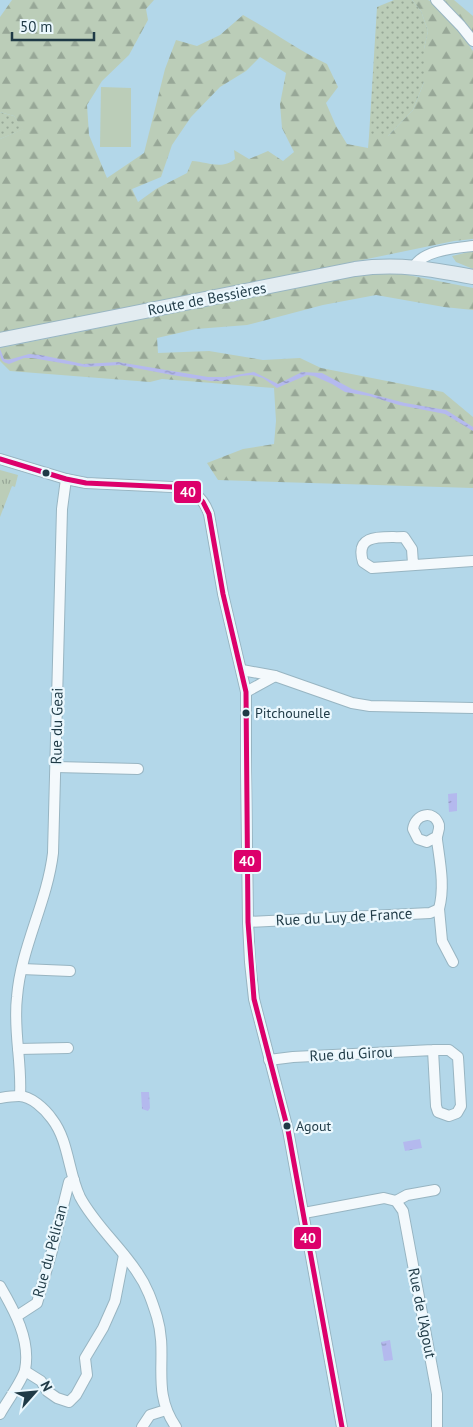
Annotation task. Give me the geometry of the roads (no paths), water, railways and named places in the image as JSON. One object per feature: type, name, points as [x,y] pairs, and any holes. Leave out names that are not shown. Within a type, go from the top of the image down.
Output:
[{"type":"main road","name":"Route de Bessières","points":[[0,340],[355,269],[382,266],[414,267],[473,277]]},
{"type":"street","points":[[436,0],[462,26],[473,41]]},
{"type":"street","points":[[414,267],[416,262],[423,257],[434,253],[473,246]]},
{"type":"street","points":[[0,459],[86,484],[185,489],[198,496],[206,504],[223,594],[246,692],[248,922],[254,999],[284,1110],[342,1427]]},
{"type":"street","name":"Rue du Geai","points":[[20,1095],[21,1074],[16,1027],[16,996],[26,948],[45,897],[51,874],[53,853],[62,509],[66,479]]},
{"type":"street","points":[[413,564],[412,549],[404,537],[372,538],[364,543],[360,553],[363,562],[372,568],[473,560]]},
{"type":"street","points":[[242,670],[275,676],[352,703],[370,706],[473,708]]},
{"type":"street","points":[[246,692],[275,676]]},
{"type":"street","points":[[56,767],[138,768]]},
{"type":"street","points":[[436,837],[440,855],[442,897],[439,909],[442,941],[454,962]]},
{"type":"street","name":"Rue du Luy de France","points":[[248,922],[430,913],[439,909]]},
{"type":"street","points":[[22,969],[70,971]]},
{"type":"street","points":[[18,1049],[68,1048]]},
{"type":"street","name":"Rue du Girou","points":[[269,1060],[293,1057],[433,1050],[450,1050],[458,1058],[461,1106],[457,1113],[449,1116],[438,1112],[436,1106],[433,1050]]},
{"type":"street","points":[[0,1098],[20,1095],[30,1099],[53,1119],[60,1131],[80,1196],[90,1213],[138,1272],[147,1288],[158,1320],[162,1359],[161,1394],[166,1410],[176,1427]]},
{"type":"street","name":"Rue du Pélican","points":[[17,1316],[37,1303],[68,1182],[74,1180]]},
{"type":"street","points":[[304,1213],[384,1198],[396,1201],[407,1194],[435,1190]]},
{"type":"street","name":"Rue de l'Agout","points":[[396,1201],[403,1211],[437,1394],[437,1427]]},
{"type":"street","points":[[25,1371],[41,1381],[47,1391],[57,1398],[68,1402],[76,1395],[87,1375],[85,1358],[103,1328],[115,1301],[124,1255]]},
{"type":"street","points":[[0,1286],[17,1316],[26,1347],[25,1371],[0,1414]]},
{"type":"street","points":[[142,1427],[150,1415],[166,1410]]},
{"type":"water","points":[[0,349],[4,359],[8,360],[29,354],[41,355],[83,364],[118,362],[208,377],[224,377],[254,372],[278,384],[302,372],[322,373],[352,389],[405,403],[446,410],[473,427],[473,431],[445,414],[345,392],[314,376],[307,375],[277,388],[263,378],[252,375],[222,381],[211,381],[120,365],[85,367],[32,358],[24,358],[9,364],[1,359]]},
{"type":"water","points":[[457,793],[457,811],[449,812],[448,794]]},
{"type":"water","points":[[141,1092],[149,1092],[150,1108],[148,1111],[142,1109]]},
{"type":"water","points":[[420,1139],[422,1148],[405,1151],[403,1142]]},
{"type":"water","points":[[390,1340],[393,1360],[384,1361],[381,1342]]},
{"type":"place","name":"Pitchounelle","points":[[246,713]]},
{"type":"place","name":"Agout","points":[[287,1126]]}]
